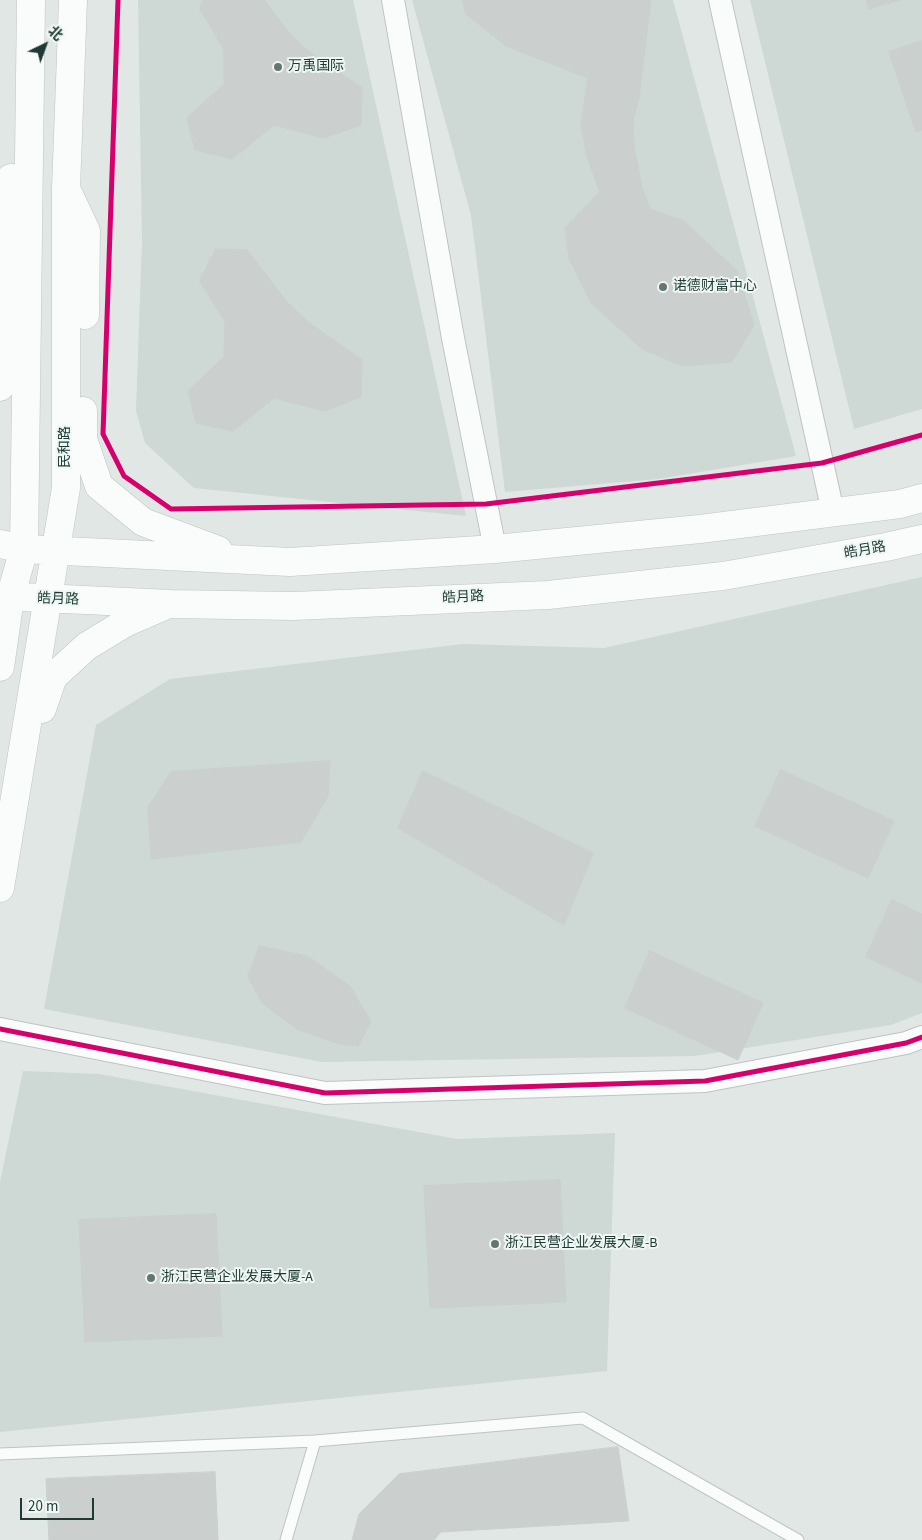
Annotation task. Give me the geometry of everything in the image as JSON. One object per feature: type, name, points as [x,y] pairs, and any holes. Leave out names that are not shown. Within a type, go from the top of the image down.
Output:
[{"type":"main road","points":[[0,667],[5,597],[12,547],[29,117],[30,0]]},
{"type":"main road","name":"民和路","points":[[0,888],[66,488],[66,190],[74,0]]},
{"type":"main road","points":[[0,387],[6,341],[11,170],[29,117]]},
{"type":"main road","points":[[66,190],[86,231],[83,439],[99,486],[143,522],[240,559]]},
{"type":"main road","points":[[12,547],[56,551],[290,562],[495,549],[700,529],[900,504],[922,498]]},
{"type":"main road","name":"皓月路","points":[[5,597],[170,604],[294,606],[548,595],[723,576],[922,539]]},
{"type":"main road","points":[[20,769],[53,677],[87,646],[125,623],[170,604]]},
{"type":"street","points":[[393,0],[453,338],[495,549]]},
{"type":"street","points":[[720,0],[833,512]]},
{"type":"street","points":[[0,1029],[325,1094],[705,1081],[906,1043],[922,1037]]},
{"type":"lane","points":[[0,1454],[315,1441],[583,1418],[798,1540]]},
{"type":"lane","points":[[286,1540],[315,1441]]},
{"type":"shaded area","points":[[138,0],[353,0],[466,516],[194,488],[145,443],[136,411],[142,240]]},
{"type":"shaded area","name":"诺德财富中心","points":[[412,0],[673,0],[796,456],[658,479],[505,492],[471,215]]},
{"type":"shaded area","points":[[750,0],[922,0],[922,409],[854,429]]},
{"type":"shaded area","points":[[922,577],[922,1013],[891,1025],[695,1056],[322,1062],[44,1009],[96,725],[170,679],[463,644],[604,648]]},
{"type":"shaded area","points":[[23,1071],[99,1074],[457,1139],[615,1133],[607,1371],[0,1432],[0,1182]]},
{"type":"building","name":"万禹国际","points":[[204,0],[264,0],[287,30],[307,50],[362,88],[361,125],[324,138],[274,125],[232,159],[195,150],[187,118],[224,84],[224,50],[200,9]]},
{"type":"building","points":[[463,0],[651,0],[639,98],[506,46],[466,14]]},
{"type":"building","points":[[867,0],[900,0],[869,9]]},
{"type":"building","points":[[922,41],[922,130],[916,132],[889,52]]},
{"type":"building","points":[[588,79],[639,98],[633,120],[634,146],[642,188],[650,209],[600,192],[587,157],[581,124]]},
{"type":"building","name":"诺德财富中心","points":[[600,192],[684,221],[737,271],[754,325],[732,362],[683,366],[642,349],[591,303],[569,258],[565,228]]},
{"type":"building","points":[[216,249],[247,250],[287,302],[308,322],[362,360],[361,397],[325,411],[274,398],[233,431],[196,423],[188,391],[224,357],[225,322],[200,281]]},
{"type":"building","points":[[330,761],[328,796],[301,842],[151,859],[148,807],[171,772]]},
{"type":"building","points":[[781,770],[894,821],[868,878],[755,826]]},
{"type":"building","points":[[423,771],[593,853],[564,925],[398,828]]},
{"type":"building","points":[[892,900],[922,914],[922,983],[866,957]]},
{"type":"building","points":[[260,946],[307,956],[350,986],[371,1022],[358,1046],[339,1044],[297,1029],[262,1003],[248,976]]},
{"type":"building","points":[[650,951],[763,1003],[738,1060],[625,1008]]},
{"type":"building","name":"浙江民营企业发展大厦-B","points":[[560,1180],[566,1302],[430,1308],[424,1186]]},
{"type":"building","name":"浙江民营企业发展大厦-A","points":[[216,1214],[222,1336],[85,1342],[79,1220]]},
{"type":"building","points":[[618,1447],[629,1521],[441,1532],[434,1540],[352,1540],[359,1514],[399,1474]]},
{"type":"building","points":[[215,1472],[218,1540],[49,1540],[46,1479]]},
{"type":"cycle path","points":[[118,0],[103,434],[124,476],[171,509],[486,504],[822,463],[922,435]]},
{"type":"cycle path","points":[[0,1029],[325,1093],[705,1081],[906,1043],[922,1037]]},
{"type":"place","name":"万禹国际","points":[[278,67]]},
{"type":"place","name":"诺德财富中心","points":[[663,287]]},
{"type":"place","name":"浙江民营企业发展大厦-B","points":[[495,1244]]},
{"type":"place","name":"浙江民营企业发展大厦-A","points":[[151,1278]]}]
